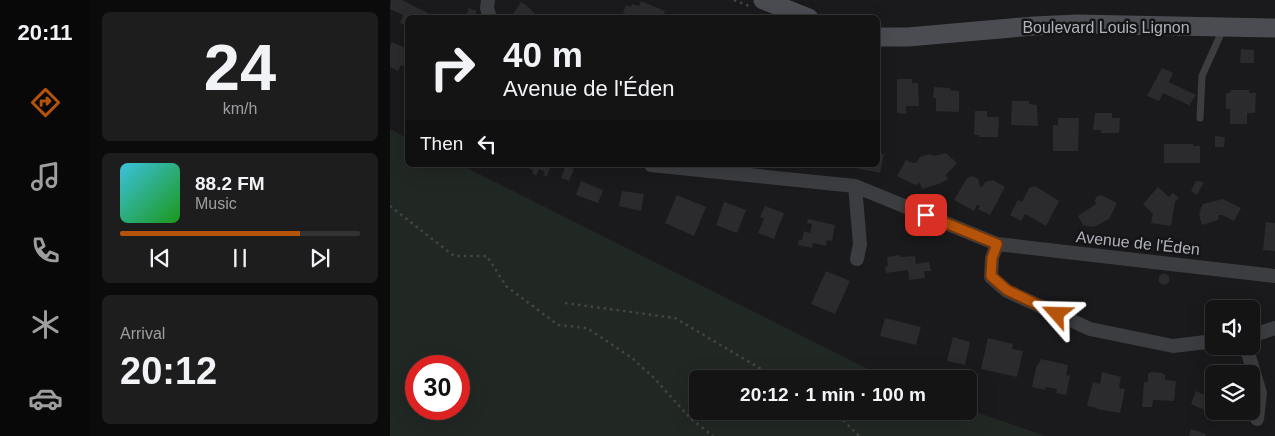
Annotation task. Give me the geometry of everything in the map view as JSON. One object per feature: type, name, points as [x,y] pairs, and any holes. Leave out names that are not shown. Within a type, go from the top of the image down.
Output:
[{"type":"main road","points":[[763,0],[801,15]]},
{"type":"main road","name":"Boulevard Louis Lignon","points":[[880,37],[908,37],[1077,24],[1275,28]]},
{"type":"street","points":[[488,0],[487,8],[489,15]]},
{"type":"street","name":"Avenue de l'Éden","points":[[670,167],[855,186],[997,244],[1275,276]]},
{"type":"street","points":[[855,186],[860,244],[857,259]]},
{"type":"street","points":[[997,244],[992,258],[991,276],[1007,290],[1090,330],[1173,346],[1205,343]]},
{"type":"street","points":[[1260,333],[1275,328]]},
{"type":"lane","points":[[1200,118],[1202,76],[1225,27]]},
{"type":"path","points":[[390,206],[454,256],[487,256],[506,286],[558,325],[587,328],[632,358],[654,378],[691,419],[713,436]]},
{"type":"path","points":[[565,303],[675,318],[763,370]]},
{"type":"path","points":[[843,420],[859,436]]},
{"type":"shaded area","points":[[390,129],[405,137],[405,167],[465,167],[870,370],[689,370],[689,420],[977,420],[977,412],[1045,436],[390,436]]},
{"type":"building","points":[[391,0],[402,0],[432,15],[405,15],[405,25],[400,23],[403,15],[390,9]]},
{"type":"building","points":[[641,1],[665,11],[663,15],[628,15],[623,13],[626,5],[631,7],[632,4],[639,6]]},
{"type":"building","points":[[521,2],[536,15],[514,15]]},
{"type":"building","points":[[469,8],[477,11],[475,15],[466,15]]},
{"type":"building","points":[[392,42],[405,48],[405,67],[401,65],[398,71],[390,67],[390,46]]},
{"type":"building","points":[[1241,49],[1254,50],[1254,63],[1240,63]]},
{"type":"building","points":[[1162,68],[1173,73],[1169,82],[1196,95],[1190,104],[1191,106],[1163,93],[1159,101],[1147,96]]},
{"type":"building","points":[[897,79],[912,79],[912,83],[918,83],[919,106],[906,106],[906,114],[897,113]]},
{"type":"building","points":[[934,87],[950,88],[950,90],[959,91],[959,112],[936,111],[936,98],[933,98]]},
{"type":"building","points":[[1231,90],[1249,90],[1249,93],[1256,93],[1255,113],[1247,113],[1247,124],[1230,124],[1230,109],[1226,109],[1226,93],[1230,93]]},
{"type":"building","points":[[1012,101],[1029,101],[1029,104],[1037,105],[1038,126],[1011,125]]},
{"type":"building","points":[[975,111],[987,111],[987,117],[999,117],[998,137],[979,137],[979,135],[974,135]]},
{"type":"building","points":[[1095,113],[1112,113],[1112,118],[1120,118],[1119,133],[1101,133],[1101,130],[1093,130]]},
{"type":"building","points":[[1058,118],[1079,118],[1078,151],[1053,151],[1053,125],[1058,125]]},
{"type":"building","points":[[1215,136],[1225,137],[1224,147],[1215,147]]},
{"type":"building","points":[[1164,144],[1193,144],[1193,146],[1200,146],[1200,163],[1164,163]]},
{"type":"building","points":[[880,153],[884,154],[880,173],[851,167],[880,167]]},
{"type":"building","points":[[946,153],[957,163],[946,175],[948,179],[941,183],[922,189],[920,183],[915,185],[897,176],[906,160],[913,163],[917,162],[920,157],[929,154],[934,156]]},
{"type":"building","points":[[526,167],[550,167],[547,176],[543,175],[545,172],[539,169],[536,176],[532,173],[533,170]]},
{"type":"building","points":[[565,167],[574,169],[569,181],[561,178]]},
{"type":"building","points":[[972,176],[978,179],[980,187],[985,182],[993,180],[1005,187],[990,215],[978,209],[980,206],[977,205],[974,211],[954,200],[967,178]]},
{"type":"building","points":[[581,181],[603,190],[598,203],[576,195]]},
{"type":"building","points":[[1196,181],[1204,182],[1197,195],[1191,191]]},
{"type":"building","points":[[1035,186],[1059,201],[1046,226],[1025,214],[1021,221],[1010,215],[1018,200],[1022,202],[1029,188]]},
{"type":"building","points":[[1158,187],[1169,197],[1173,193],[1179,198],[1175,202],[1171,226],[1151,223],[1153,214],[1143,204]]},
{"type":"building","points":[[622,191],[644,194],[641,211],[619,206]]},
{"type":"building","points":[[677,195],[706,207],[694,236],[665,223]]},
{"type":"building","points":[[1101,195],[1117,203],[1109,219],[1094,227],[1083,225],[1078,216],[1096,204],[1097,196]]},
{"type":"building","points":[[1223,199],[1241,208],[1234,221],[1219,215],[1218,220],[1202,225],[1199,215],[1201,211],[1199,212],[1203,204]]},
{"type":"building","points":[[724,202],[746,210],[737,233],[716,225]]},
{"type":"building","points":[[765,206],[784,213],[774,239],[758,233],[764,219],[760,217]]},
{"type":"building","points":[[808,219],[835,225],[832,241],[827,240],[826,246],[813,243],[812,248],[798,245],[799,240],[802,240],[804,231],[810,233],[812,224],[807,223]]},
{"type":"building","points":[[1266,222],[1275,223],[1275,251],[1263,250]]},
{"type":"building","points":[[900,255],[900,257],[915,256],[916,264],[929,262],[931,271],[924,271],[925,278],[909,280],[908,270],[886,273],[885,267],[888,266],[887,257]]},
{"type":"building","points":[[826,271],[850,281],[835,314],[811,304]]},
{"type":"building","points":[[1162,274],[1166,274],[1169,279],[1168,283],[1162,284],[1159,281],[1159,277]]},
{"type":"building","points":[[885,318],[921,327],[916,345],[880,336]]},
{"type":"building","points":[[953,337],[970,342],[965,365],[947,361]]},
{"type":"building","points":[[988,338],[1013,344],[1012,349],[1023,351],[1017,377],[981,369]]},
{"type":"building","points":[[1041,359],[1068,365],[1066,375],[1070,376],[1066,395],[1056,393],[1057,389],[1046,387],[1045,390],[1032,387],[1036,368]]},
{"type":"building","points":[[1102,372],[1121,377],[1119,388],[1125,389],[1120,413],[1087,406],[1093,382],[1100,384]]},
{"type":"building","points":[[1151,372],[1162,373],[1165,375],[1165,380],[1176,381],[1174,401],[1153,400],[1152,407],[1142,407],[1144,382],[1148,382],[1148,374]]},
{"type":"building","points":[[1196,391],[1205,395],[1205,410],[1191,404]]},
{"type":"building","points":[[1191,429],[1206,434],[1205,436],[1189,436]]},
{"type":"route","points":[[926,215],[997,244],[992,258],[991,276],[1007,290],[1057,314]]}]
